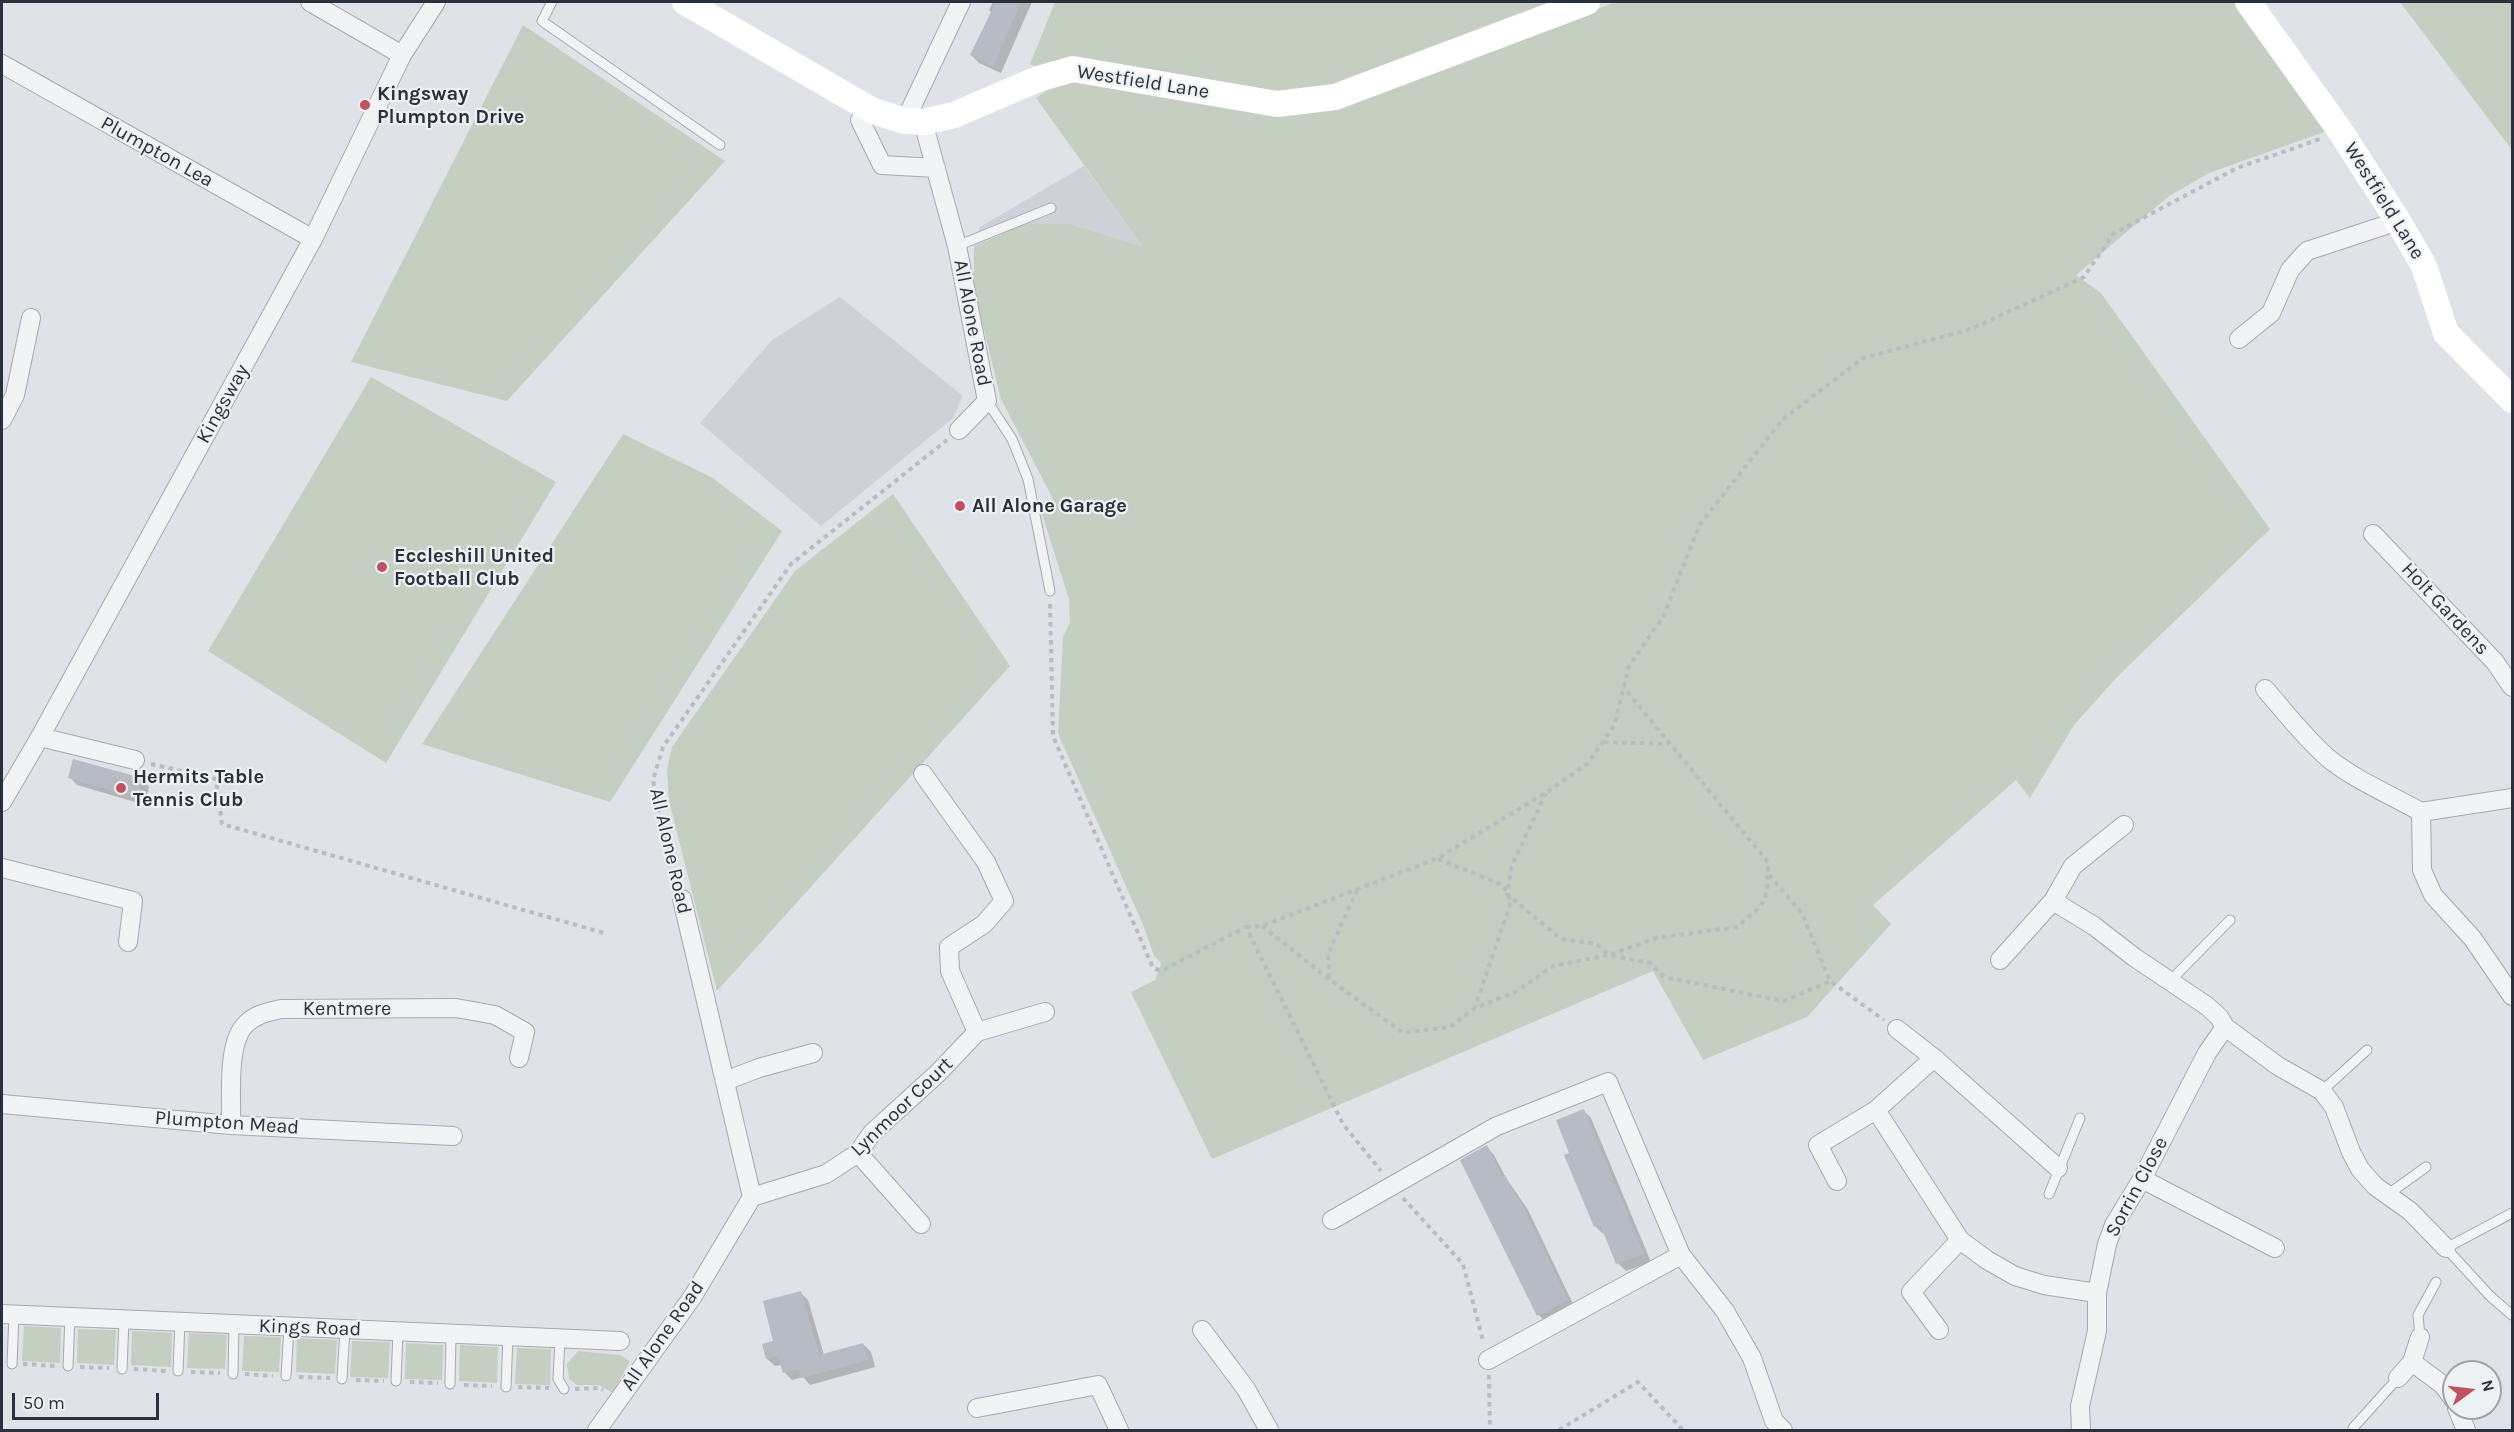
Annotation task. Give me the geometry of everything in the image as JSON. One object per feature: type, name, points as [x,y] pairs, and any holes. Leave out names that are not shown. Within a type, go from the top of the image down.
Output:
[{"type":"street","points":[[309,2],[402,55]]},
{"type":"street","name":"Kingsway","points":[[2,802],[313,240],[402,55],[436,2]]},
{"type":"street","points":[[685,2],[873,111],[914,121],[961,2]]},
{"type":"street","name":"Westfield Lane","points":[[914,121],[954,115],[1038,79],[1073,69],[1277,104],[1335,97],[1587,2]]},
{"type":"street","name":"Westfield Lane","points":[[2248,2],[2342,132],[2398,221],[2424,266],[2446,333],[2512,400]]},
{"type":"street","name":"Plumpton Lea","points":[[2,64],[313,240]]},
{"type":"street","points":[[860,120],[882,165],[936,168]]},
{"type":"street","name":"All Alone Road","points":[[914,121],[936,168],[957,246],[987,401],[959,430]]},
{"type":"street","points":[[2238,339],[2271,313],[2290,270],[2307,251],[2398,221]]},
{"type":"street","points":[[2,420],[15,395],[32,318]]},
{"type":"street","name":"Holt Gardens","points":[[2373,534],[2495,662],[2512,687]]},
{"type":"street","points":[[2265,689],[2329,758],[2356,776],[2421,812],[2512,798]]},
{"type":"street","points":[[40,737],[135,760]]},
{"type":"street","points":[[923,774],[986,862],[1004,901],[984,924],[949,947],[950,970],[977,1032],[1045,1012]]},
{"type":"street","points":[[2421,812],[2422,870],[2433,895],[2473,939],[2512,996]]},
{"type":"street","points":[[2000,960],[2053,901],[2073,866],[2124,825]]},
{"type":"street","points":[[2,868],[133,901],[128,942]]},
{"type":"street","name":"All Alone Road","points":[[597,1431],[693,1296],[752,1197],[682,899]]},
{"type":"street","points":[[2053,901],[2094,926],[2134,957],[2207,1006],[2219,1017],[2225,1027],[2278,1066],[2322,1090],[2334,1107],[2350,1152],[2360,1169],[2387,1195],[2410,1211],[2445,1248]]},
{"type":"street","name":"Kentmere","points":[[231,1125],[233,1053],[237,1036],[246,1024],[260,1014],[280,1009],[466,1010],[495,1015],[525,1032],[519,1058]]},
{"type":"street","name":"Sorrin Close","points":[[2081,1431],[2080,1406],[2097,1331],[2097,1293],[2107,1244],[2114,1225],[2142,1179],[2207,1053],[2225,1027]]},
{"type":"street","points":[[1897,1029],[1934,1058],[2058,1168]]},
{"type":"street","name":"Lynmoor Court","points":[[752,1197],[826,1174],[858,1153],[872,1132],[938,1073],[977,1032]]},
{"type":"street","points":[[725,1080],[813,1053]]},
{"type":"street","points":[[1837,1181],[1818,1145],[1876,1110],[1934,1058]]},
{"type":"street","points":[[1332,1220],[1497,1126],[1608,1082],[1681,1255],[1725,1311],[1752,1358],[1773,1428]]},
{"type":"street","name":"Plumpton Mead","points":[[2,1104],[231,1125],[453,1136]]},
{"type":"street","points":[[1876,1110],[1960,1240],[1987,1260],[2015,1276],[2044,1285],[2097,1293]]},
{"type":"street","points":[[858,1153],[921,1224]]},
{"type":"street","points":[[2142,1179],[2275,1248]]},
{"type":"street","points":[[1940,1330],[1911,1292],[1960,1240]]},
{"type":"street","points":[[1488,1360],[1681,1255]]},
{"type":"street","name":"Kings Road","points":[[8,1315],[620,1341]]},
{"type":"street","points":[[1202,1330],[1246,1389],[1269,1431]]},
{"type":"street","points":[[2398,1378],[2412,1362],[2420,1337]]},
{"type":"street","points":[[2412,1362],[2442,1385]]},
{"type":"street","points":[[977,1408],[1098,1385],[1119,1431]]},
{"type":"lane","points":[[552,2],[542,21],[720,145]]},
{"type":"lane","points":[[957,246],[1051,208]]},
{"type":"lane","points":[[987,401],[1012,439],[1028,479],[1050,591]]},
{"type":"lane","points":[[2171,980],[2230,920]]},
{"type":"lane","points":[[2322,1090],[2367,1050]]},
{"type":"lane","points":[[2049,1194],[2080,1118]]},
{"type":"lane","points":[[2387,1195],[2426,1167]]},
{"type":"lane","points":[[2512,1213],[2445,1248],[2490,1296],[2512,1315]]},
{"type":"lane","points":[[2420,1337],[2418,1315],[2436,1282]]},
{"type":"lane","points":[[8,1315],[12,1364]]},
{"type":"lane","points":[[68,1366],[70,1317]]},
{"type":"lane","points":[[122,1369],[124,1320]]},
{"type":"lane","points":[[178,1371],[180,1322]]},
{"type":"lane","points":[[233,1374],[234,1324]]},
{"type":"lane","points":[[286,1376],[289,1327]]},
{"type":"lane","points":[[342,1379],[345,1329]]},
{"type":"lane","points":[[396,1381],[398,1332]]},
{"type":"lane","points":[[450,1384],[451,1334]]},
{"type":"lane","points":[[506,1387],[508,1336]]},
{"type":"lane","points":[[560,1339],[558,1379],[564,1389]]},
{"type":"lane","points":[[2353,1428],[2398,1378]]},
{"type":"path","points":[[1050,591],[1053,736],[1153,968],[1165,969],[1246,927],[1262,926],[1438,858],[1547,792],[1588,763],[1614,726],[1629,666],[1664,617],[1700,524],[1783,419],[1863,358],[1971,329],[2084,277],[2113,234],[2237,168],[2342,132]]},
{"type":"path","name":"All Alone Road","points":[[682,899],[661,823],[653,780],[663,747],[791,564],[959,430]]},
{"type":"path","points":[[1262,926],[1403,1033],[1449,1027],[1475,1008],[1517,991],[1552,966],[1609,955],[1656,938],[1737,927],[1761,906],[1767,892],[1768,862],[1624,688]]},
{"type":"path","points":[[1604,742],[1670,744]]},
{"type":"path","points":[[135,760],[216,779],[222,824],[604,933]]},
{"type":"path","points":[[1507,894],[1512,865],[1547,792]]},
{"type":"path","points":[[1438,858],[1503,885],[1510,902],[1475,1008]]},
{"type":"path","points":[[1769,875],[1802,913],[1830,981],[1897,1029]]},
{"type":"path","points":[[1329,979],[1328,954],[1358,889]]},
{"type":"path","points":[[1507,894],[1561,939],[1597,944],[1609,955],[1650,963],[1664,977],[1784,1001],[1830,981]]},
{"type":"path","points":[[1246,927],[1343,1124],[1392,1185],[1463,1264],[1488,1360],[1490,1431]]},
{"type":"path","points":[[1560,1431],[1638,1382],[1683,1431]]},
{"type":"shaded area","points":[[1084,166],[1144,248],[1070,224],[1025,223],[974,247],[980,227]]},
{"type":"shaded area","points":[[840,297],[963,396],[953,418],[821,526],[700,423],[772,340]]},
{"type":"green space","points":[[1055,2],[1559,2],[1376,72],[1298,95],[1038,68],[1030,64]]},
{"type":"green space","points":[[1616,2],[2235,2],[2327,131],[2209,173],[2169,196],[2076,275],[2101,293],[2270,529],[2119,675],[2074,725],[2030,798],[2016,780],[1873,905],[1891,924],[1807,1017],[1703,1060],[1653,971],[1212,1159],[1131,992],[1155,980],[1161,963],[1154,956],[1144,927],[1058,733],[1063,637],[1070,622],[1069,599],[1039,505],[1053,499],[1001,399],[972,281],[974,247],[1025,223],[1070,224],[1143,247],[1036,98],[1057,83],[1084,76],[1250,107],[1509,43]]},
{"type":"green space","points":[[2400,2],[2512,2],[2512,150]]},
{"type":"green space","points":[[523,25],[725,161],[507,401],[351,362]]},
{"type":"green space","name":"Eccleshill United Football Club","points":[[371,377],[556,482],[386,763],[208,651]]},
{"type":"green space","points":[[623,434],[713,478],[782,531],[610,802],[422,744]]},
{"type":"green space","points":[[893,494],[1010,666],[717,991],[669,801],[667,770],[672,747],[795,571]]},
{"type":"green space","points":[[24,1326],[61,1328],[60,1363],[22,1361]]},
{"type":"green space","points":[[78,1329],[116,1330],[114,1365],[77,1363]]},
{"type":"green space","points":[[132,1331],[172,1333],[171,1367],[131,1365]]},
{"type":"green space","points":[[189,1333],[227,1335],[225,1369],[187,1368]]},
{"type":"green space","points":[[244,1336],[281,1337],[279,1372],[242,1371]]},
{"type":"green space","points":[[297,1338],[337,1340],[335,1374],[296,1372]]},
{"type":"green space","points":[[352,1341],[390,1342],[388,1378],[350,1377]]},
{"type":"green space","points":[[406,1343],[443,1345],[442,1380],[405,1379]]},
{"type":"green space","points":[[460,1345],[498,1347],[497,1383],[459,1381]]},
{"type":"green space","points":[[517,1348],[551,1349],[550,1385],[515,1384]]},
{"type":"green space","points":[[578,1351],[620,1355],[630,1361],[613,1393],[599,1385],[577,1385],[569,1379],[567,1364]]},
{"type":"building","points":[[996,2],[1021,2],[993,67],[970,55]]},
{"type":"building","name":"Hermits Table Tennis Club","points":[[73,759],[142,778],[137,798],[68,778]]},
{"type":"building","points":[[1584,1109],[1644,1254],[1616,1264],[1600,1224],[1594,1227],[1564,1155],[1569,1153],[1556,1120]]},
{"type":"building","points":[[1487,1145],[1502,1177],[1505,1175],[1517,1199],[1519,1198],[1568,1300],[1537,1316],[1460,1160]]},
{"type":"building","points":[[801,1291],[819,1355],[863,1343],[868,1360],[801,1378],[799,1369],[783,1373],[778,1356],[766,1359],[762,1344],[773,1341],[763,1301]]},
{"type":"place","name":"Kingsway Plumpton Drive","points":[[365,105]]},
{"type":"place","name":"All Alone Garage","points":[[960,506]]},
{"type":"place","name":"Eccleshill United Football Club","points":[[382,567]]},
{"type":"place","name":"Hermits Table Tennis Club","points":[[121,788]]}]
